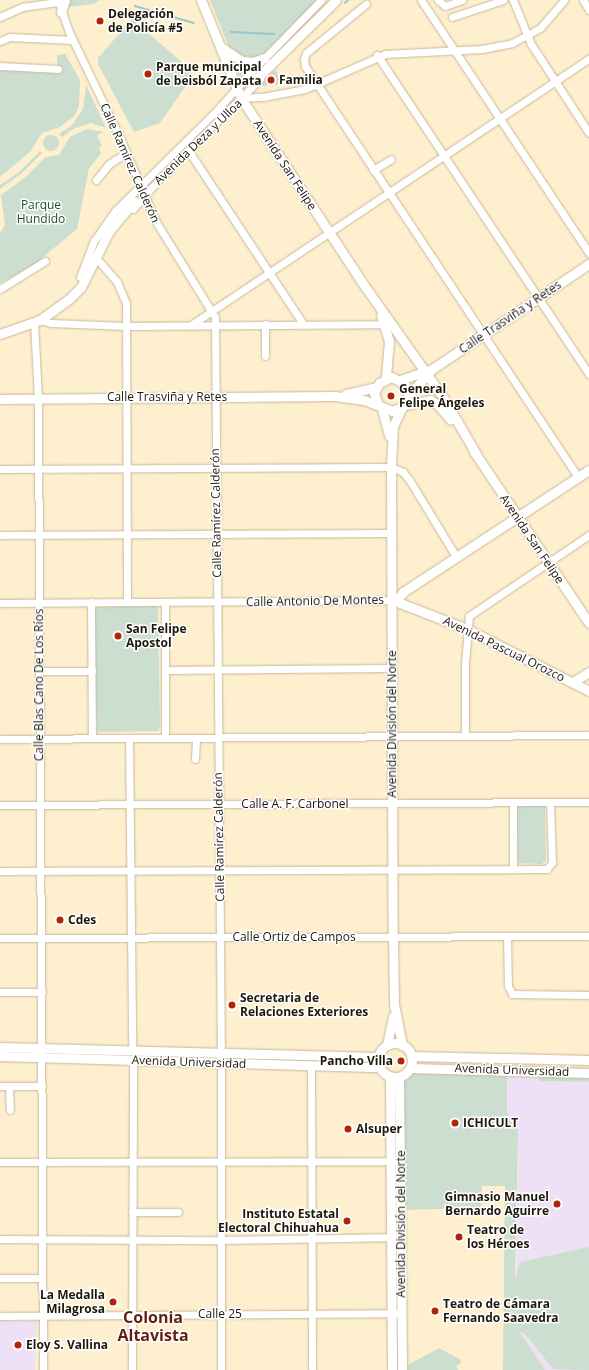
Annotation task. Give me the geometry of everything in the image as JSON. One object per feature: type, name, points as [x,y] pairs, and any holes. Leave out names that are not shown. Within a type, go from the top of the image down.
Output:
[{"type":"main road","points":[[329,0],[252,80],[336,0]]},
{"type":"main road","points":[[60,1],[61,12]]},
{"type":"main road","name":"Avenida San Felipe","points":[[201,1],[239,94],[372,298],[428,372],[476,454],[589,623]]},
{"type":"main road","points":[[220,46],[242,61],[252,62],[264,58]]},
{"type":"main road","points":[[80,276],[106,229],[133,200],[104,240],[80,287]]},
{"type":"main road","name":"Calle Trasviña y Retes","points":[[408,396],[428,372],[589,264]]},
{"type":"main road","name":"Avenida Deza y Ulloa","points":[[0,328],[52,306],[64,296],[80,276]]},
{"type":"main road","name":"Avenida Deza y Ulloa","points":[[0,334],[37,321],[56,310],[80,287]]},
{"type":"main road","name":"Avenida San Felipe","points":[[372,298],[385,324],[390,354],[386,378]]},
{"type":"main road","name":"Calle Trasviña y Retes","points":[[400,380],[428,372]]},
{"type":"main road","points":[[386,378],[400,380],[406,386],[408,396],[403,406],[392,411],[380,407],[375,399],[376,387],[386,378]]},
{"type":"main road","name":"Calle Trasviña y Retes","points":[[335,396],[376,387]]},
{"type":"main road","name":"Calle Trasviña y Retes","points":[[0,399],[335,396],[364,400],[380,407]]},
{"type":"main road","name":"Avenida San Felipe","points":[[403,406],[423,399],[434,401],[476,454]]},
{"type":"main road","name":"Avenida División del Norte","points":[[402,1045],[394,1004],[392,668],[394,600],[391,533],[391,445],[393,426],[403,406]]},
{"type":"main road","name":"Avenida División del Norte","points":[[380,407],[391,445]]},
{"type":"main road","name":"Calle Antonio De Montes","points":[[394,600],[403,592],[589,470]]},
{"type":"main road","name":"Avenida Pascual Orozco","points":[[394,600],[467,629],[588,691]]},
{"type":"main road","points":[[573,682],[589,672]]},
{"type":"main road","name":"Avenida División del Norte","points":[[387,1045],[394,1004]]},
{"type":"main road","points":[[387,1045],[402,1045],[412,1056],[410,1068],[395,1077],[379,1067],[378,1057],[387,1045]]},
{"type":"main road","name":"Avenida Universidad","points":[[0,1047],[132,1049],[378,1057]]},
{"type":"main road","name":"Avenida Universidad","points":[[0,1056],[221,1064],[379,1067]]},
{"type":"main road","name":"Avenida Universidad","points":[[412,1056],[589,1060]]},
{"type":"main road","name":"Avenida Universidad","points":[[410,1068],[589,1073]]},
{"type":"main road","name":"Avenida División del Norte","points":[[395,1077],[397,1313],[402,1370]]},
{"type":"main road","name":"Avenida División del Norte","points":[[392,1370],[397,1313]]},
{"type":"street","points":[[239,94],[264,58],[322,0]]},
{"type":"street","points":[[239,94],[336,0]]},
{"type":"street","points":[[421,0],[589,253]]},
{"type":"street","points":[[440,3],[462,0]]},
{"type":"street","points":[[452,17],[503,0]]},
{"type":"street","points":[[513,0],[527,37],[589,133]]},
{"type":"street","name":"Avenida Deza y Ulloa","points":[[80,276],[88,252],[102,226],[141,184],[239,94],[290,93],[316,85],[377,55],[455,51],[495,47],[527,37],[548,21],[564,0]]},
{"type":"street","points":[[583,0],[589,10]]},
{"type":"street","points":[[0,16],[22,7],[60,1]]},
{"type":"street","points":[[366,4],[306,53],[304,59],[306,66],[316,85],[578,477]]},
{"type":"street","name":"Calle Ramírez Calderón","points":[[61,12],[72,40],[141,184],[164,236],[213,310],[216,324],[215,396],[218,871],[220,937],[222,1240],[221,1370]]},
{"type":"street","points":[[0,41],[10,37],[72,40]]},
{"type":"street","points":[[377,55],[589,374]]},
{"type":"street","points":[[191,325],[589,59]]},
{"type":"street","points":[[0,66],[58,69]]},
{"type":"street","name":"Avenida Deza y Ulloa","points":[[80,287],[98,260],[115,230],[145,195],[239,94]]},
{"type":"street","points":[[188,150],[303,324]]},
{"type":"street","points":[[96,180],[109,164],[126,153]]},
{"type":"street","points":[[373,170],[391,159]]},
{"type":"street","points":[[98,260],[122,290],[128,326],[126,397],[127,602]]},
{"type":"street","points":[[0,289],[45,261]]},
{"type":"street","points":[[37,321],[51,323],[128,326],[216,324],[385,324]]},
{"type":"street","name":"Calle Blas Cano De Los Ríos","points":[[37,321],[42,992],[40,1161],[43,1370]]},
{"type":"street","points":[[265,324],[265,356]]},
{"type":"street","points":[[0,469],[391,467],[403,472],[410,481],[457,558]]},
{"type":"street","points":[[0,536],[391,533]]},
{"type":"street","points":[[465,734],[467,629],[468,620],[472,613],[589,535]]},
{"type":"street","name":"Calle Antonio De Montes","points":[[0,602],[394,600]]},
{"type":"street","points":[[91,602],[92,738]]},
{"type":"street","points":[[165,602],[165,738]]},
{"type":"street","points":[[165,670],[392,668]]},
{"type":"street","points":[[39,671],[92,671]]},
{"type":"street","points":[[0,739],[218,738],[465,734],[589,735]]},
{"type":"street","points":[[129,738],[132,1049]]},
{"type":"street","points":[[195,759],[196,738]]},
{"type":"street","points":[[513,802],[513,869]]},
{"type":"street","points":[[0,871],[547,869],[550,866],[550,802]]},
{"type":"street","name":"Calle A. F. Carbonel","points":[[0,805],[589,802]]},
{"type":"street","points":[[507,936],[508,986],[514,996],[589,995]]},
{"type":"street","name":"Calle Ortiz de Campos","points":[[0,938],[589,936]]},
{"type":"street","points":[[0,992],[42,992]]},
{"type":"street","points":[[132,1370],[133,1060]]},
{"type":"street","points":[[311,1066],[312,1370]]},
{"type":"street","points":[[0,1086],[42,1086]]},
{"type":"street","points":[[9,1086],[10,1110]]},
{"type":"street","points":[[0,1162],[221,1162],[311,1160],[396,1161]]},
{"type":"street","points":[[132,1212],[178,1212]]},
{"type":"street","points":[[0,1239],[222,1240],[396,1237]]},
{"type":"street","points":[[0,1278],[42,1278]]},
{"type":"street","name":"Calle 25","points":[[0,1316],[397,1313]]},
{"type":"shaded area","points":[[507,1070],[589,1073],[589,1370],[545,1370],[515,1324],[518,1155],[507,1112]]},
{"type":"shaded area","name":"Eloy S. Vallina","points":[[0,1320],[37,1321],[35,1370],[0,1370]]},
{"type":"green space","points":[[69,0],[100,0],[93,4],[68,7]]},
{"type":"green space","points":[[210,0],[321,0],[266,52],[256,57],[236,55],[230,50]]},
{"type":"green space","name":"Parque municipal de beisból Zapata","points":[[132,19],[192,71],[192,77],[160,123],[134,132],[98,64],[98,58]]},
{"type":"green space","name":"Parque Hundido","points":[[65,54],[80,80],[79,106],[74,116],[60,127],[42,133],[30,152],[0,177],[0,68],[62,70],[57,64],[57,55]]},
{"type":"green space","points":[[232,59],[255,63],[240,77]]},
{"type":"green space","points":[[276,70],[281,84],[261,86],[260,83],[263,78]]},
{"type":"green space","points":[[86,85],[106,128],[91,123],[75,128],[62,137],[59,134],[72,125],[83,109]]},
{"type":"green space","name":"Parque Hundido","points":[[87,129],[104,132],[97,135],[102,146],[99,147],[101,154],[89,168],[77,229],[31,267],[0,283],[0,233],[5,225],[1,195],[26,177],[46,157],[59,155],[70,137]]},
{"type":"green space","points":[[51,135],[57,137],[59,143],[57,149],[51,151],[45,149],[43,143],[45,137]]},
{"type":"green space","name":"Parque Hundido","points":[[40,151],[42,153],[21,174],[0,189],[0,185],[19,172]]},
{"type":"green space","points":[[158,605],[160,726],[158,731],[97,732],[93,607]]},
{"type":"green space","points":[[519,805],[545,806],[546,860],[542,864],[518,863],[517,808]]},
{"type":"green space","points":[[410,1068],[507,1070],[507,1112],[510,1121],[518,1130],[515,1280],[520,1262],[589,1247],[589,1370],[553,1369],[527,1336],[519,1331],[545,1370],[503,1370],[505,1186],[482,1186],[481,1208],[401,1210],[399,1077]]},
{"type":"green space","points":[[539,1074],[589,1075],[589,1082],[539,1081]]},
{"type":"green space","points":[[439,1348],[461,1360],[461,1363],[456,1366],[458,1370],[404,1370],[404,1367]]},
{"type":"waterway","points":[[345,3],[348,0]]},
{"type":"waterway","points":[[135,6],[194,23]]},
{"type":"waterway","points":[[231,32],[274,34]]},
{"type":"tunnel","points":[[235,94],[251,78]]},
{"type":"place","name":"Delegación de Policía #5","points":[[100,21]]},
{"type":"place","name":"Parque municipal de beisból Zapata","points":[[148,74]]},
{"type":"place","name":"Familia","points":[[271,80]]},
{"type":"place","name":"General Felipe Ángeles","points":[[391,396]]},
{"type":"place","name":"San Felipe Apostol","points":[[118,636]]},
{"type":"place","name":"Cdes","points":[[60,920]]},
{"type":"place","name":"Secretaria de Relaciones Exteriores","points":[[232,1005]]},
{"type":"place","name":"Pancho Villa","points":[[401,1061]]},
{"type":"place","name":"ICHICULT","points":[[455,1123]]},
{"type":"place","name":"Alsuper","points":[[348,1129]]},
{"type":"place","name":"Gimnasio Manuel Bernardo Aguirre","points":[[557,1204]]},
{"type":"place","name":"Instituto Estatal Electoral Chihuahua","points":[[347,1221]]},
{"type":"place","name":"Teatro de los Héroes","points":[[459,1237]]},
{"type":"place","name":"La Medalla Milagrosa","points":[[113,1302]]},
{"type":"place","name":"Teatro de Cámara Fernando Saavedra","points":[[435,1311]]},
{"type":"place","name":"Eloy S. Vallina","points":[[18,1345]]},
{"type":"district","name":"Colonia Altavista","points":[[153,1326]]}]
